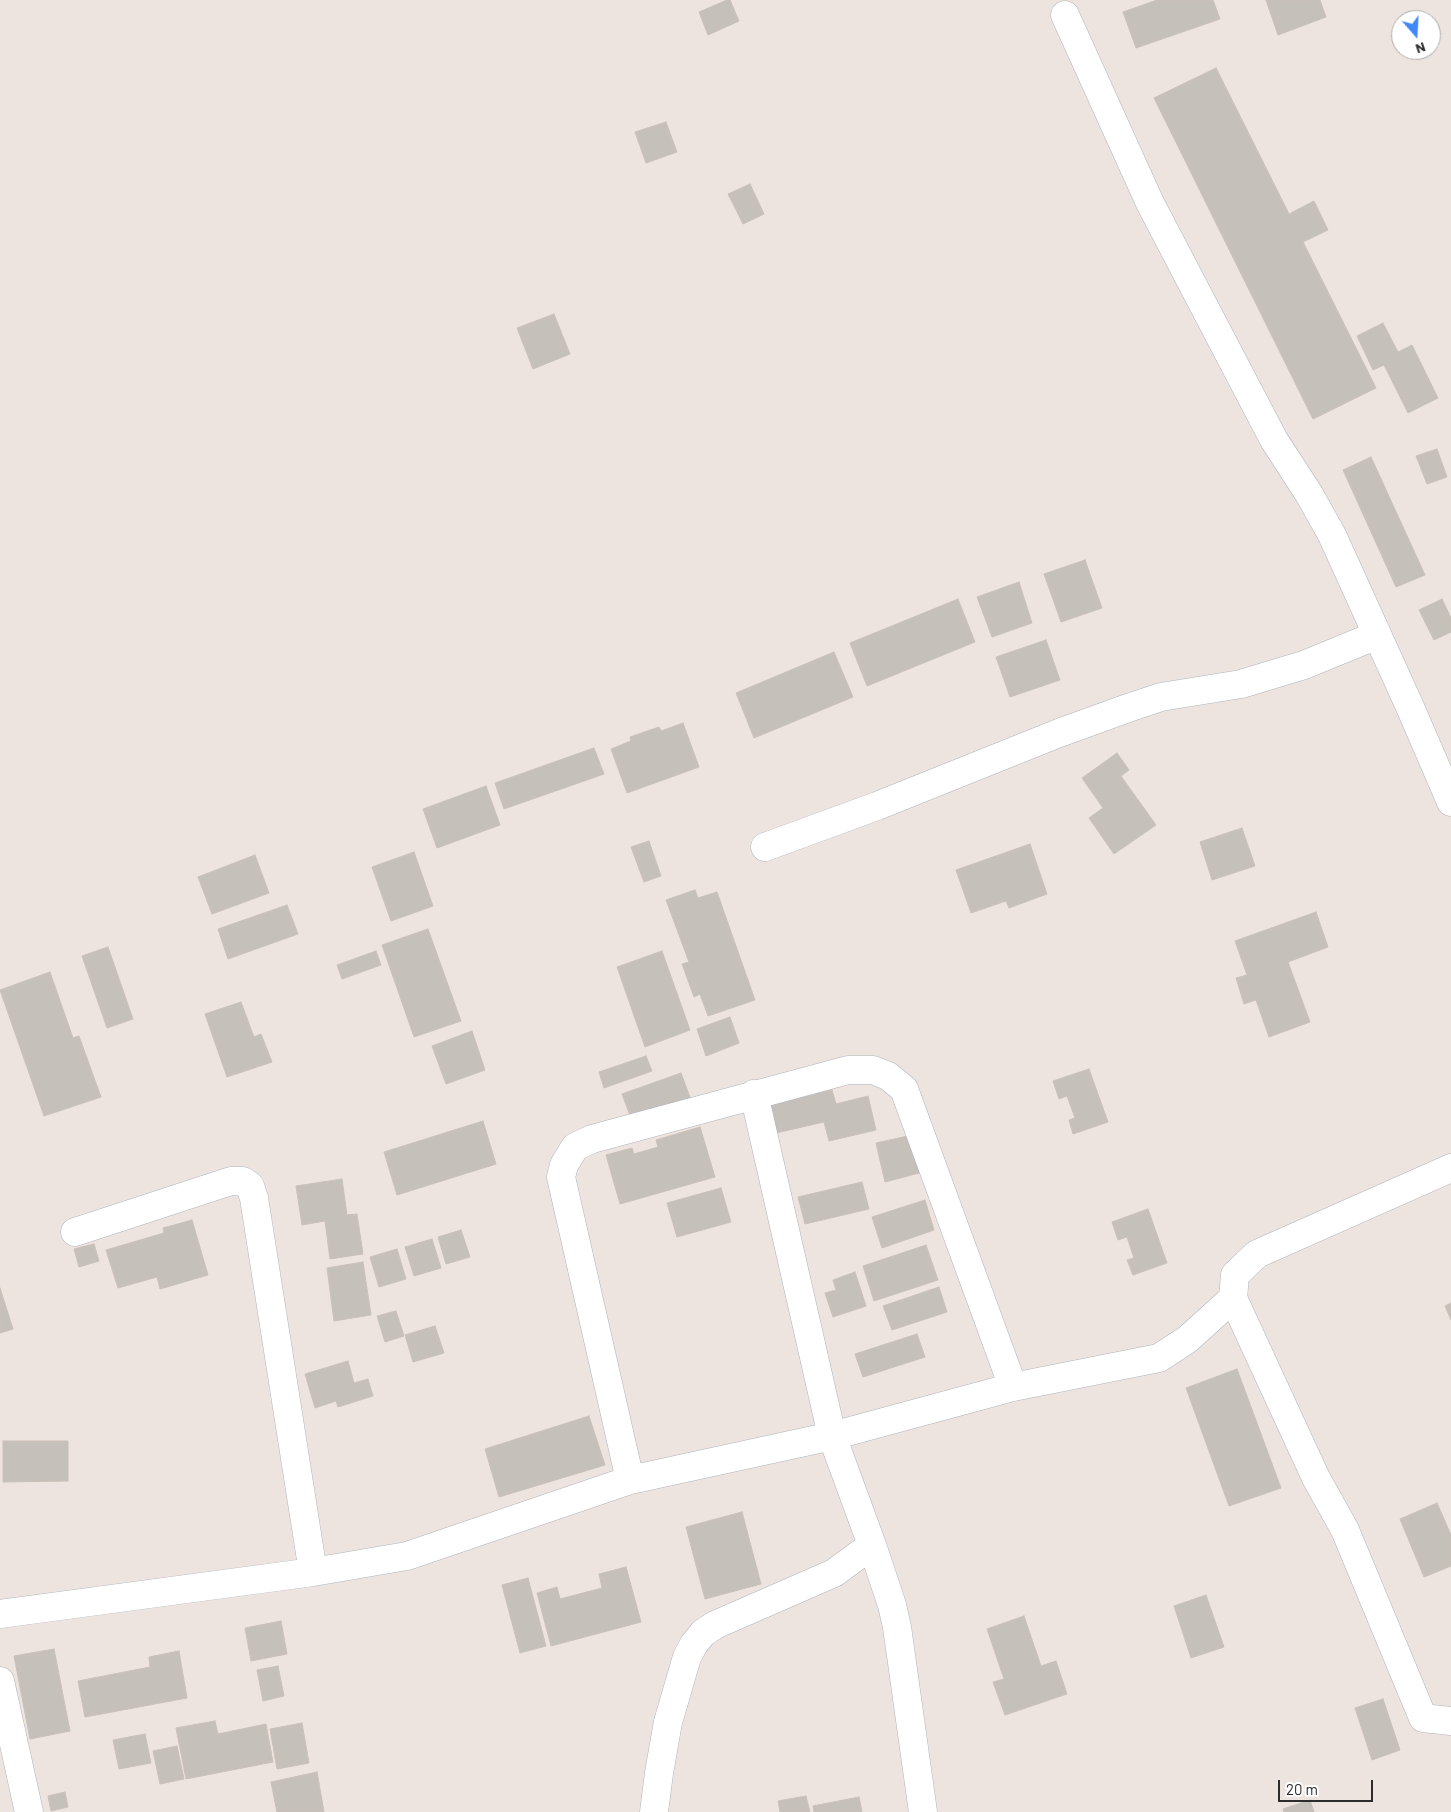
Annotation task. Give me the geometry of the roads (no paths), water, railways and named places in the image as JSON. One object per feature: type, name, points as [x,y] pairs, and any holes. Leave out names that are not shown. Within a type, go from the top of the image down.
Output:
[{"type":"street","points":[[1065,15],[1150,203],[1274,440],[1309,494],[1332,535],[1451,802]]},
{"type":"street","points":[[765,847],[877,806],[1059,733],[1136,706],[1168,696],[1241,684],[1304,665],[1377,635]]},
{"type":"street","points":[[630,1480],[561,1177],[564,1165],[575,1147],[592,1139],[848,1070],[873,1070],[888,1076],[904,1089],[1013,1387]]},
{"type":"street","points":[[754,1094],[832,1436],[892,1605],[897,1627],[923,1812]]},
{"type":"street","points":[[1451,1168],[1257,1254],[1235,1275],[1233,1298],[1316,1478],[1345,1530],[1423,1718],[1451,1721]]},
{"type":"street","points":[[75,1232],[231,1181],[243,1181],[250,1186],[254,1198],[313,1572]]},
{"type":"street","points":[[0,1614],[313,1572],[407,1556],[630,1480],[832,1436],[1013,1387],[1159,1358],[1188,1339],[1233,1298]]},
{"type":"street","points":[[654,1812],[668,1722],[687,1657],[694,1644],[703,1633],[715,1625],[834,1572],[872,1545]]},
{"type":"street","points":[[0,1681],[29,1812]]}]
